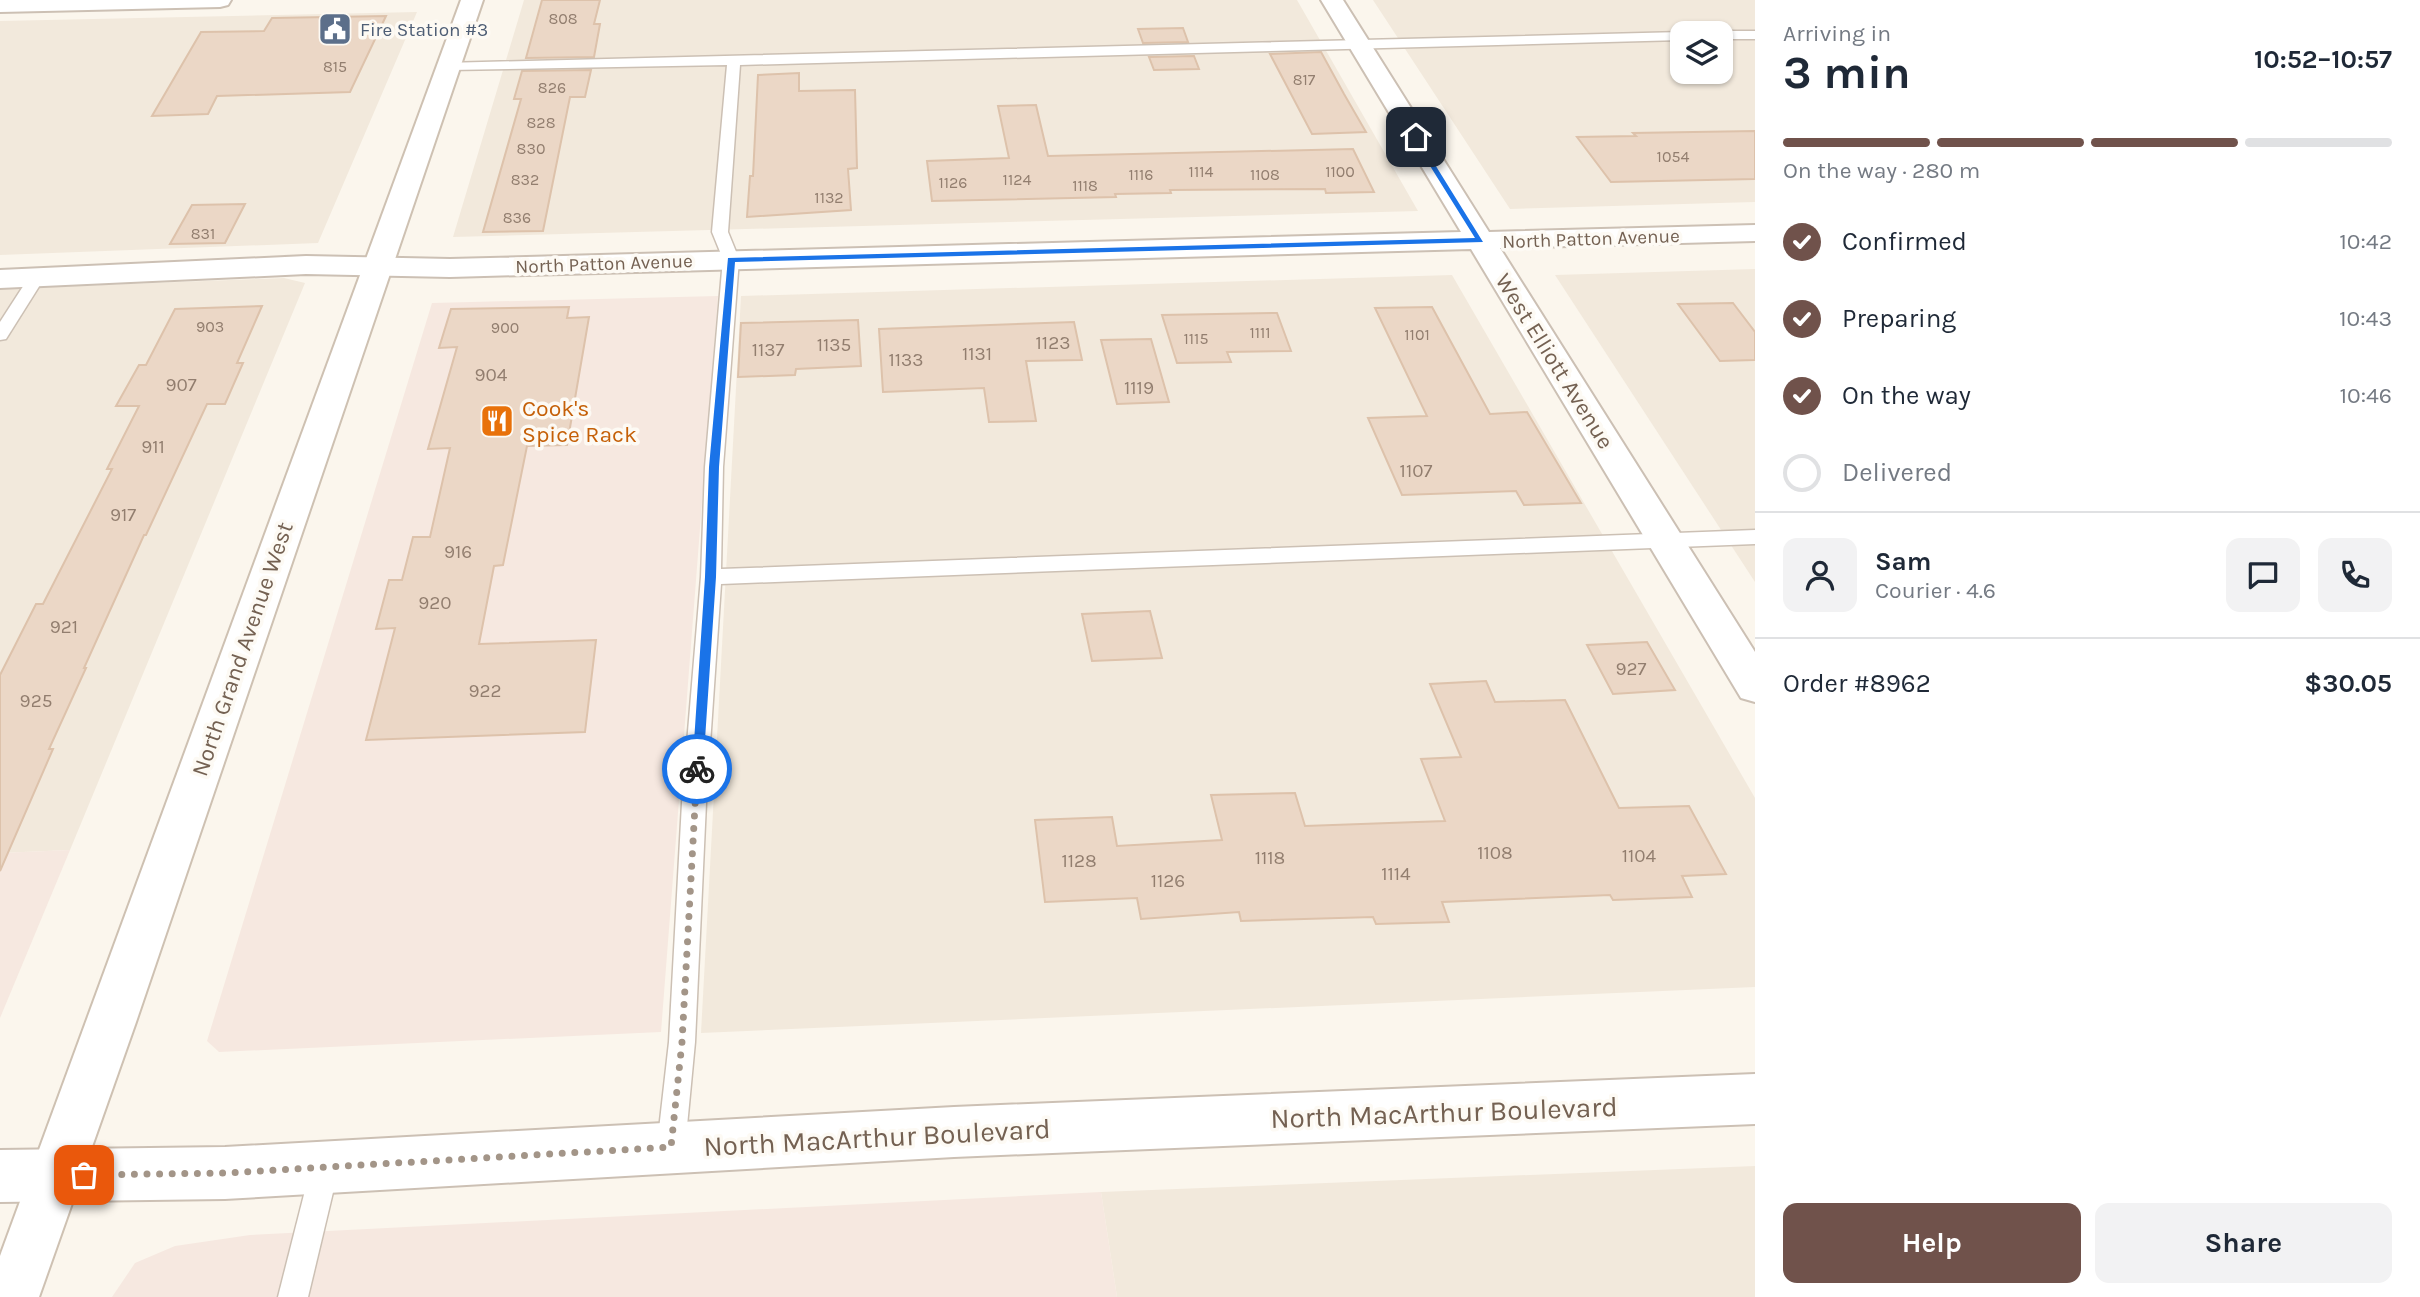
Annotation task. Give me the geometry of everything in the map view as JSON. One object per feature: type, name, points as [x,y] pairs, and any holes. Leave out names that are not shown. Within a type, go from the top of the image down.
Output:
[{"type":"street","points":[[0,5],[220,0]]},
{"type":"street","name":"North Grand Avenue West","points":[[12,1297],[472,0]]},
{"type":"street","name":"West Elliott Avenue","points":[[1332,0],[1755,686]]},
{"type":"street","name":"North Patton Avenue","points":[[0,279],[306,265],[440,268],[1755,233]]},
{"type":"street","name":"North MacArthur Boulevard","points":[[0,1176],[225,1173],[954,1132],[1755,1099]]},
{"type":"lane","points":[[1733,36],[1755,35]]},
{"type":"lane","points":[[449,66],[1670,36]]},
{"type":"lane","points":[[671,1147],[682,1042],[694,803],[711,577],[714,467],[731,259],[720,232],[734,61]]},
{"type":"lane","points":[[0,335],[37,277]]},
{"type":"lane","points":[[711,577],[1755,537]]},
{"type":"lane","points":[[293,1297],[325,1167]]},
{"type":"shaded area","points":[[524,0],[1297,0],[1418,211],[453,237]]},
{"type":"shaded area","points":[[1373,0],[1755,0],[1755,202],[1510,209]]},
{"type":"shaded area","points":[[417,12],[318,243],[0,255],[0,21]]},
{"type":"shaded area","points":[[1755,269],[1755,582],[1555,275]]},
{"type":"shaded area","points":[[1452,275],[1755,798],[1755,987],[701,1033],[741,296]]},
{"type":"shaded area","points":[[284,278],[305,283],[70,850],[0,853],[0,289]]},
{"type":"shaded area","points":[[718,296],[661,1032],[219,1052],[207,1041],[432,303]]},
{"type":"shaded area","points":[[70,850],[0,1018],[0,853]]},
{"type":"shaded area","points":[[1755,1166],[1755,1297],[1117,1297],[1101,1192]]},
{"type":"shaded area","points":[[1101,1192],[1117,1297],[112,1297],[135,1263],[175,1246],[250,1235]]},
{"type":"building","points":[[542,0],[600,0],[594,24],[600,24],[594,57],[526,58]]},
{"type":"building","points":[[386,16],[350,92],[217,96],[208,114],[152,116],[201,32],[264,31],[272,18]]},
{"type":"building","points":[[1183,28],[1188,42],[1143,43],[1138,29]]},
{"type":"building","points":[[1321,52],[1366,132],[1312,134],[1270,54]]},
{"type":"building","points":[[1194,56],[1199,69],[1154,70],[1149,57]]},
{"type":"building","points":[[591,70],[585,97],[570,97],[543,231],[483,232],[521,99],[514,99],[522,71]]},
{"type":"building","points":[[799,73],[799,91],[855,90],[857,168],[848,169],[851,210],[747,217],[750,176],[753,176],[758,75]]},
{"type":"building","points":[[1036,105],[1048,156],[1353,149],[1374,192],[1326,193],[1325,189],[1170,190],[1171,193],[1115,194],[1116,197],[932,201],[927,161],[1009,158],[998,106]]},
{"type":"building","points":[[1755,131],[1755,179],[1611,182],[1577,137],[1636,136],[1633,133]]},
{"type":"building","points":[[245,204],[225,243],[170,244],[192,205]]},
{"type":"building","points":[[1733,303],[1755,332],[1755,360],[1720,361],[1678,304]]},
{"type":"building","points":[[262,306],[237,363],[243,363],[225,404],[207,404],[144,535],[49,749],[53,749],[0,871],[0,675],[36,604],[43,604],[112,469],[107,469],[139,406],[116,406],[139,365],[146,365],[175,309]]},
{"type":"building","points":[[569,307],[567,318],[589,317],[567,445],[527,446],[503,565],[494,566],[479,644],[596,640],[585,732],[366,740],[395,628],[376,629],[389,580],[402,580],[413,537],[430,537],[450,448],[428,449],[457,347],[439,348],[451,309]]},
{"type":"building","points":[[1432,307],[1490,414],[1527,412],[1581,503],[1524,505],[1516,491],[1402,495],[1368,418],[1427,416],[1375,308]]},
{"type":"building","points":[[1277,313],[1291,351],[1227,352],[1231,362],[1177,363],[1162,315]]},
{"type":"building","points":[[858,320],[861,366],[796,369],[795,375],[738,377],[741,323]]},
{"type":"building","points":[[1074,322],[1082,360],[1026,361],[1036,421],[989,422],[984,388],[883,392],[879,329]]},
{"type":"building","points":[[1151,339],[1169,402],[1117,404],[1101,340]]},
{"type":"building","points":[[1150,611],[1162,658],[1092,661],[1082,614]]},
{"type":"building","points":[[1647,642],[1675,690],[1613,694],[1587,645]]},
{"type":"building","points":[[1486,681],[1495,702],[1565,700],[1619,808],[1689,806],[1726,874],[1682,876],[1692,897],[1613,900],[1610,895],[1442,902],[1449,922],[1376,924],[1373,917],[1241,921],[1239,912],[1141,919],[1137,898],[1045,902],[1035,820],[1112,817],[1117,846],[1222,840],[1211,795],[1295,793],[1305,826],[1445,821],[1421,759],[1461,757],[1430,684]]},
{"type":"way so far","points":[[84,1175],[225,1173],[671,1147],[682,1042],[697,769]]},
{"type":"place","name":"Fire Station #3","points":[[335,29]]},
{"type":"place","name":"Cook's Spice Rack","points":[[497,421]]},
{"type":"route","points":[[697,769],[711,577],[714,467],[731,259],[1480,241],[1416,137]]}]
